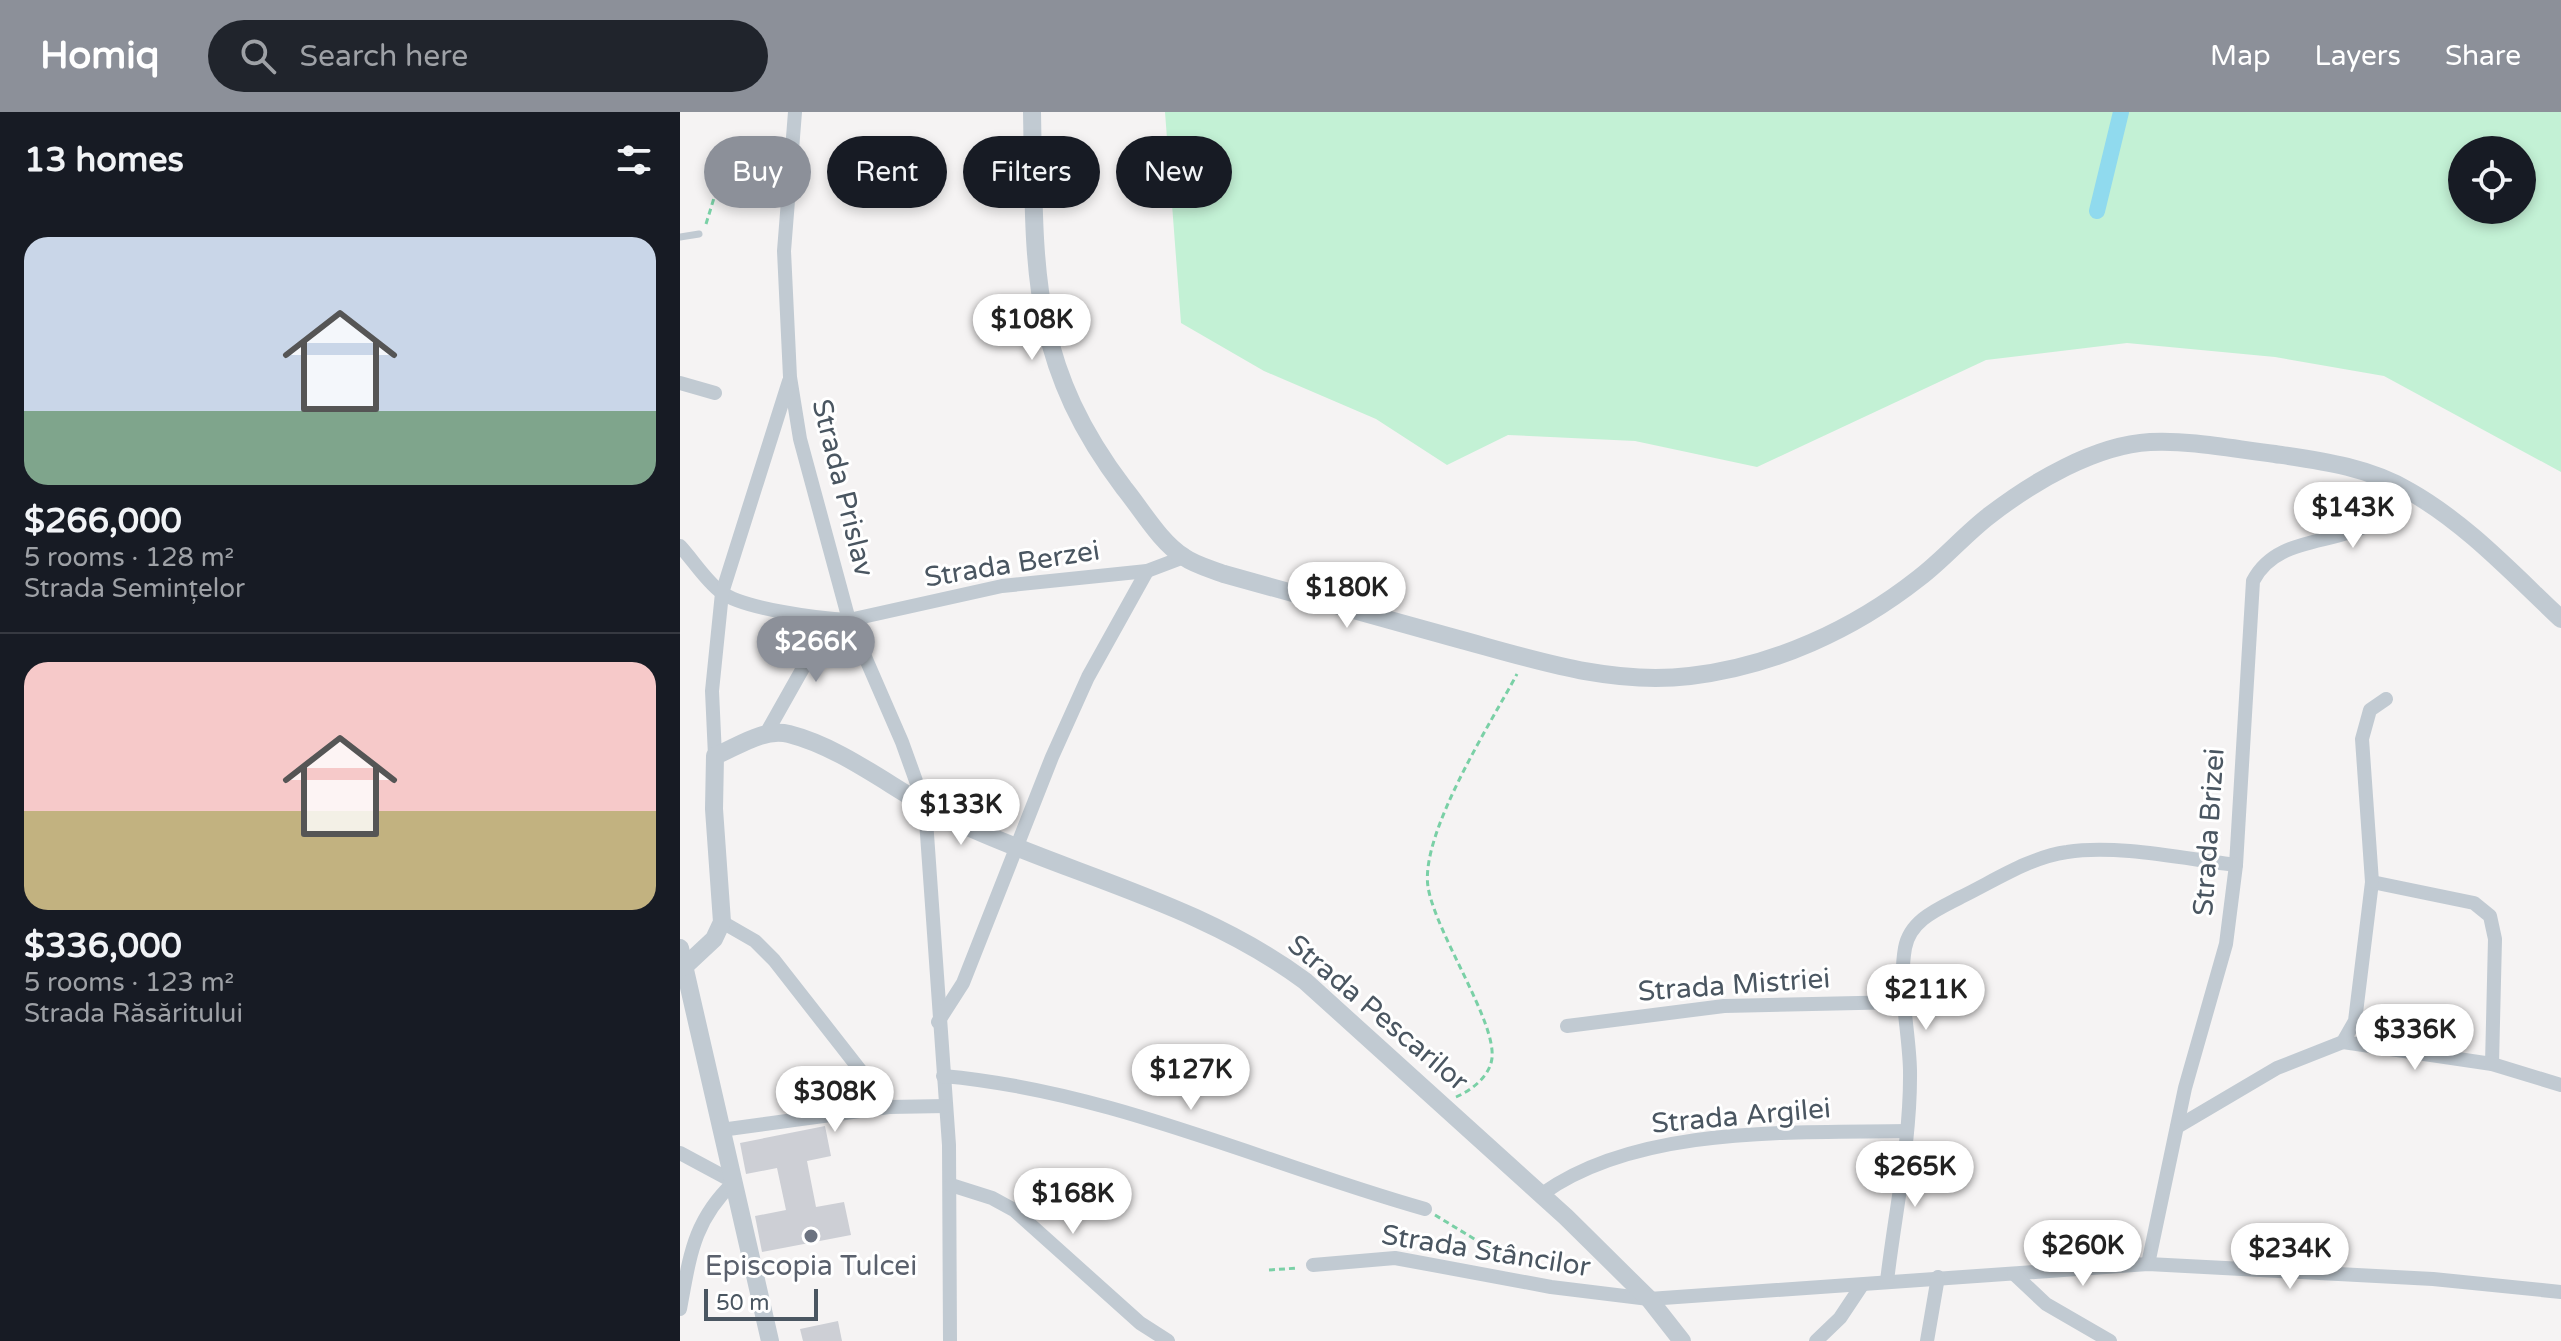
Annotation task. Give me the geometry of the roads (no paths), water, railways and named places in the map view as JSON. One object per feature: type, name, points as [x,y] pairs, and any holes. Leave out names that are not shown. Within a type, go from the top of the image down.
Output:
[{"type":"street","name":"Strada Prislav","points":[[795,112],[786,191],[784,266],[790,377],[800,439],[849,620],[902,742],[925,806],[951,1185],[950,1341]]},
{"type":"street","points":[[1032,112],[1035,260],[1046,337],[1075,411],[1112,472],[1153,525],[1184,557],[1224,574],[1556,666],[1652,678],[1692,676],[1773,657],[1825,637],[1867,615],[1919,578],[1991,514],[2054,473],[2109,451],[2146,442],[2186,442],[2316,460],[2368,471],[2407,489],[2457,524],[2561,619]]},
{"type":"street","points":[[684,967],[714,939],[722,922],[714,809],[712,691],[722,593],[790,377]]},
{"type":"street","points":[[681,379],[715,393]]},
{"type":"street","name":"Strada Brizei","points":[[2148,1264],[2177,1127],[2226,944],[2236,865],[2253,581],[2270,558],[2365,526],[2394,507],[2407,489]]},
{"type":"street","points":[[680,546],[722,593]]},
{"type":"street","name":"Strada Berzei","points":[[722,593],[824,619],[849,620],[1002,586],[1147,571],[1184,557]]},
{"type":"street","points":[[938,1022],[963,983],[1088,677],[1147,571]]},
{"type":"street","points":[[715,756],[767,732],[807,661],[824,619]]},
{"type":"street","points":[[2343,1042],[2355,1021],[2372,882],[2362,739],[2370,710],[2386,699]]},
{"type":"street","name":"Strada Pescarilor","points":[[767,732],[789,734],[812,744],[925,806],[1017,847],[1185,912],[1272,957],[1305,981],[1542,1194],[1649,1299],[1682,1341]]},
{"type":"street","points":[[1887,1281],[1907,1131],[1910,1069],[1904,1002],[1905,947],[1915,926],[1953,901],[2045,857],[2067,851],[2099,850],[2236,865]]},
{"type":"street","points":[[2372,882],[2474,903],[2490,916],[2495,939],[2492,1064]]},
{"type":"street","points":[[722,922],[755,941],[774,960],[889,1107]]},
{"type":"street","points":[[680,948],[685,987],[770,1341]]},
{"type":"street","name":"Strada Mistriei","points":[[1567,1026],[1724,1006],[1904,1002]]},
{"type":"street","points":[[2177,1127],[2277,1068],[2343,1042],[2492,1064],[2561,1085]]},
{"type":"street","points":[[943,1076],[991,1081],[1140,1116],[1425,1209]]},
{"type":"street","points":[[721,1130],[889,1107],[946,1106]]},
{"type":"street","name":"Strada Argilei","points":[[1542,1194],[1588,1167],[1646,1150],[1732,1137],[1907,1131]]},
{"type":"street","points":[[680,1153],[734,1182]]},
{"type":"street","points":[[680,1309],[691,1254],[702,1224],[711,1204],[734,1182]]},
{"type":"street","points":[[951,1185],[992,1198],[1014,1210],[1140,1323],[1168,1341]]},
{"type":"street","name":"Strada Stâncilor","points":[[1313,1265],[1395,1258],[1551,1287],[1649,1299],[2148,1264],[2433,1279],[2561,1292]]},
{"type":"street","points":[[2014,1274],[2046,1304],[2110,1341]]},
{"type":"street","points":[[1927,1341],[1938,1277]]},
{"type":"street","points":[[1816,1341],[1840,1318],[1862,1285]]},
{"type":"lane","points":[[680,237],[699,234]]},
{"type":"waterway","points":[[2097,211],[2121,112]]},
{"type":"place","name":"Episcopia Tulcei","points":[[811,1236]]}]
